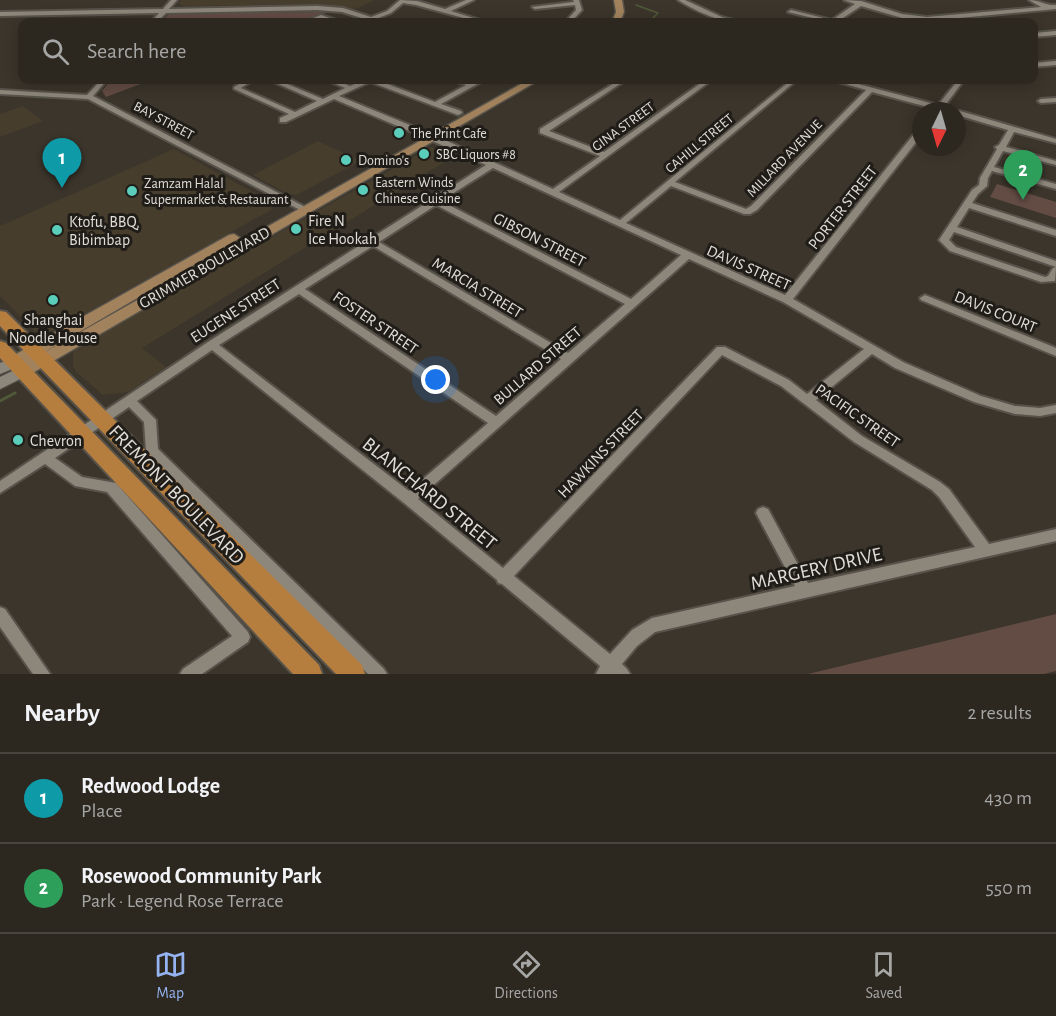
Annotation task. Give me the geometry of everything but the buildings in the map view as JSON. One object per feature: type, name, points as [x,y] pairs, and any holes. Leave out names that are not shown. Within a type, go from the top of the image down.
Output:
[{"type":"main road","points":[[618,0],[620,12],[618,18]]},
{"type":"main road","points":[[627,0],[630,13],[627,18]]},
{"type":"main road","name":"GRIMMER BOULEVARD","points":[[427,135],[458,113],[512,84]]},
{"type":"main road","name":"GRIMMER BOULEVARD","points":[[12,367],[39,355],[427,135],[526,84]]},
{"type":"main road","name":"FREMONT BOULEVARD","points":[[0,316],[353,674]]},
{"type":"main road","name":"FREMONT BOULEVARD","points":[[0,347],[12,367],[82,432],[310,674]]},
{"type":"street","points":[[158,18],[174,0]]},
{"type":"street","points":[[446,11],[471,0]]},
{"type":"street","points":[[681,0],[720,18]]},
{"type":"street","points":[[847,0],[902,16],[927,18],[1056,7]]},
{"type":"street","points":[[838,18],[859,3],[871,0]]},
{"type":"street","points":[[1032,0],[1056,12]]},
{"type":"street","points":[[374,18],[389,12],[403,1],[470,18]]},
{"type":"street","points":[[535,7],[577,1],[579,10],[572,18]]},
{"type":"street","points":[[0,14],[321,8],[343,10],[368,18]]},
{"type":"street","points":[[791,12],[816,18]]},
{"type":"street","points":[[1038,35],[1056,33]]},
{"type":"street","points":[[1038,65],[1056,63]]},
{"type":"street","points":[[88,97],[100,84]]},
{"type":"street","points":[[243,84],[236,88],[294,114]]},
{"type":"street","points":[[283,84],[323,101]]},
{"type":"street","points":[[340,84],[350,88]]},
{"type":"street","points":[[283,120],[360,84]]},
{"type":"street","points":[[381,84],[458,113]]},
{"type":"street","points":[[605,155],[543,131],[617,84]]},
{"type":"street","name":"GINA STREET","points":[[553,193],[703,84]]},
{"type":"street","name":"CAHILL STREET","points":[[620,224],[672,184],[790,84]]},
{"type":"street","points":[[852,84],[914,102]]},
{"type":"street","points":[[943,102],[954,84]]},
{"type":"street","points":[[436,104],[471,85]]},
{"type":"street","name":"MILLARD AVENUE","points":[[672,184],[747,212],[754,208],[870,89]]},
{"type":"street","name":"BAY STREET","points":[[0,92],[88,97],[300,206]]},
{"type":"street","name":"DAVIS STREET","points":[[333,96],[427,135],[686,256],[787,300],[870,350],[978,399],[1015,410],[1040,412],[1056,409]]},
{"type":"street","points":[[1041,101],[1056,100]]},
{"type":"street","points":[[966,116],[1056,141]]},
{"type":"street","points":[[1012,129],[999,147],[984,178],[983,186],[975,192],[944,240],[948,246],[1044,280],[1052,279],[1056,270]]},
{"type":"street","name":"PORTER STREET","points":[[787,300],[912,142]]},
{"type":"street","points":[[999,147],[1056,164]]},
{"type":"street","name":"EUGENE STREET","points":[[0,488],[212,345],[492,165]]},
{"type":"street","points":[[990,168],[1056,187]]},
{"type":"street","name":"GIBSON STREET","points":[[434,201],[632,303]]},
{"type":"street","points":[[968,205],[1056,233]]},
{"type":"street","points":[[952,228],[1056,264]]},
{"type":"street","name":"MARCIA STREET","points":[[372,241],[569,359]]},
{"type":"street","name":"BULLARD STREET","points":[[409,499],[686,256]]},
{"type":"street","name":"FOSTER STREET","points":[[298,289],[496,422]]},
{"type":"street","name":"DAVIS COURT","points":[[925,298],[1056,352]]},
{"type":"street","name":"BLANCHARD STREET","points":[[212,345],[409,499],[612,671]]},
{"type":"street","name":"PACIFIC STREET","points":[[721,350],[775,377],[858,440],[936,486],[944,493],[986,551]]},
{"type":"street","name":"HAWKINS STREET","points":[[503,578],[721,350]]},
{"type":"street","points":[[808,400],[870,350]]},
{"type":"street","name":"GRIMMER BOULEVARD","points":[[0,384],[12,367]]},
{"type":"street","name":"FREMONT BOULEVARD","points":[[129,400],[150,420],[152,451],[380,674]]},
{"type":"street","points":[[46,458],[79,483],[111,487],[243,637],[188,674]]},
{"type":"street","points":[[763,513],[804,590]]},
{"type":"street","name":"MARGERY DRIVE","points":[[612,671],[631,640],[652,625],[1056,535]]},
{"type":"street","points":[[0,614],[42,674]]},
{"type":"shaded area","points":[[181,0],[374,0],[356,9],[317,4],[183,6],[178,4]]},
{"type":"shaded area","points":[[328,12],[312,18],[165,18],[176,13]]},
{"type":"shaded area","points":[[108,84],[140,84],[106,97],[102,91]]},
{"type":"shaded area","points":[[23,106],[43,121],[0,137],[0,114]]},
{"type":"shaded area","points":[[318,141],[361,161],[296,195],[288,194],[253,175]]},
{"type":"shaded area","points":[[431,147],[456,155],[142,348],[166,367],[128,392],[103,395],[76,372],[73,367],[73,352],[84,343]]},
{"type":"shaded area","points":[[174,149],[268,200],[273,206],[271,210],[55,330],[44,333],[35,331],[0,296],[0,226]]},
{"type":"shaded area","points":[[997,184],[1056,202],[1056,218],[990,197]]},
{"type":"shaded area","points":[[1056,614],[1056,671],[1044,674],[808,674]]},
{"type":"waterway","points":[[636,5],[658,13],[653,18]]},
{"type":"waterway","points":[[0,401],[15,393]]},
{"type":"place","name":"The Print Cafe","points":[[399,133]]},
{"type":"place","name":"SBC Liquors #8","points":[[424,154]]},
{"type":"place","name":"Domino's","points":[[346,160]]},
{"type":"place","name":"Redwood Lodge","points":[[62,188]]},
{"type":"place","name":"Eastern Winds Chinese Cuisine","points":[[363,190]]},
{"type":"place","name":"Zamzam Halal Supermarket & Restaurant","points":[[132,191]]},
{"type":"place","name":"Rosewood Community Park","points":[[1023,200]]},
{"type":"place","name":"Fire N Ice Hookah","points":[[296,229]]},
{"type":"place","name":"Ktofu, BBQ, Bibimbap","points":[[57,230]]},
{"type":"place","name":"Shanghai Noodle House","points":[[53,300]]},
{"type":"place","name":"Chevron","points":[[18,440]]}]
